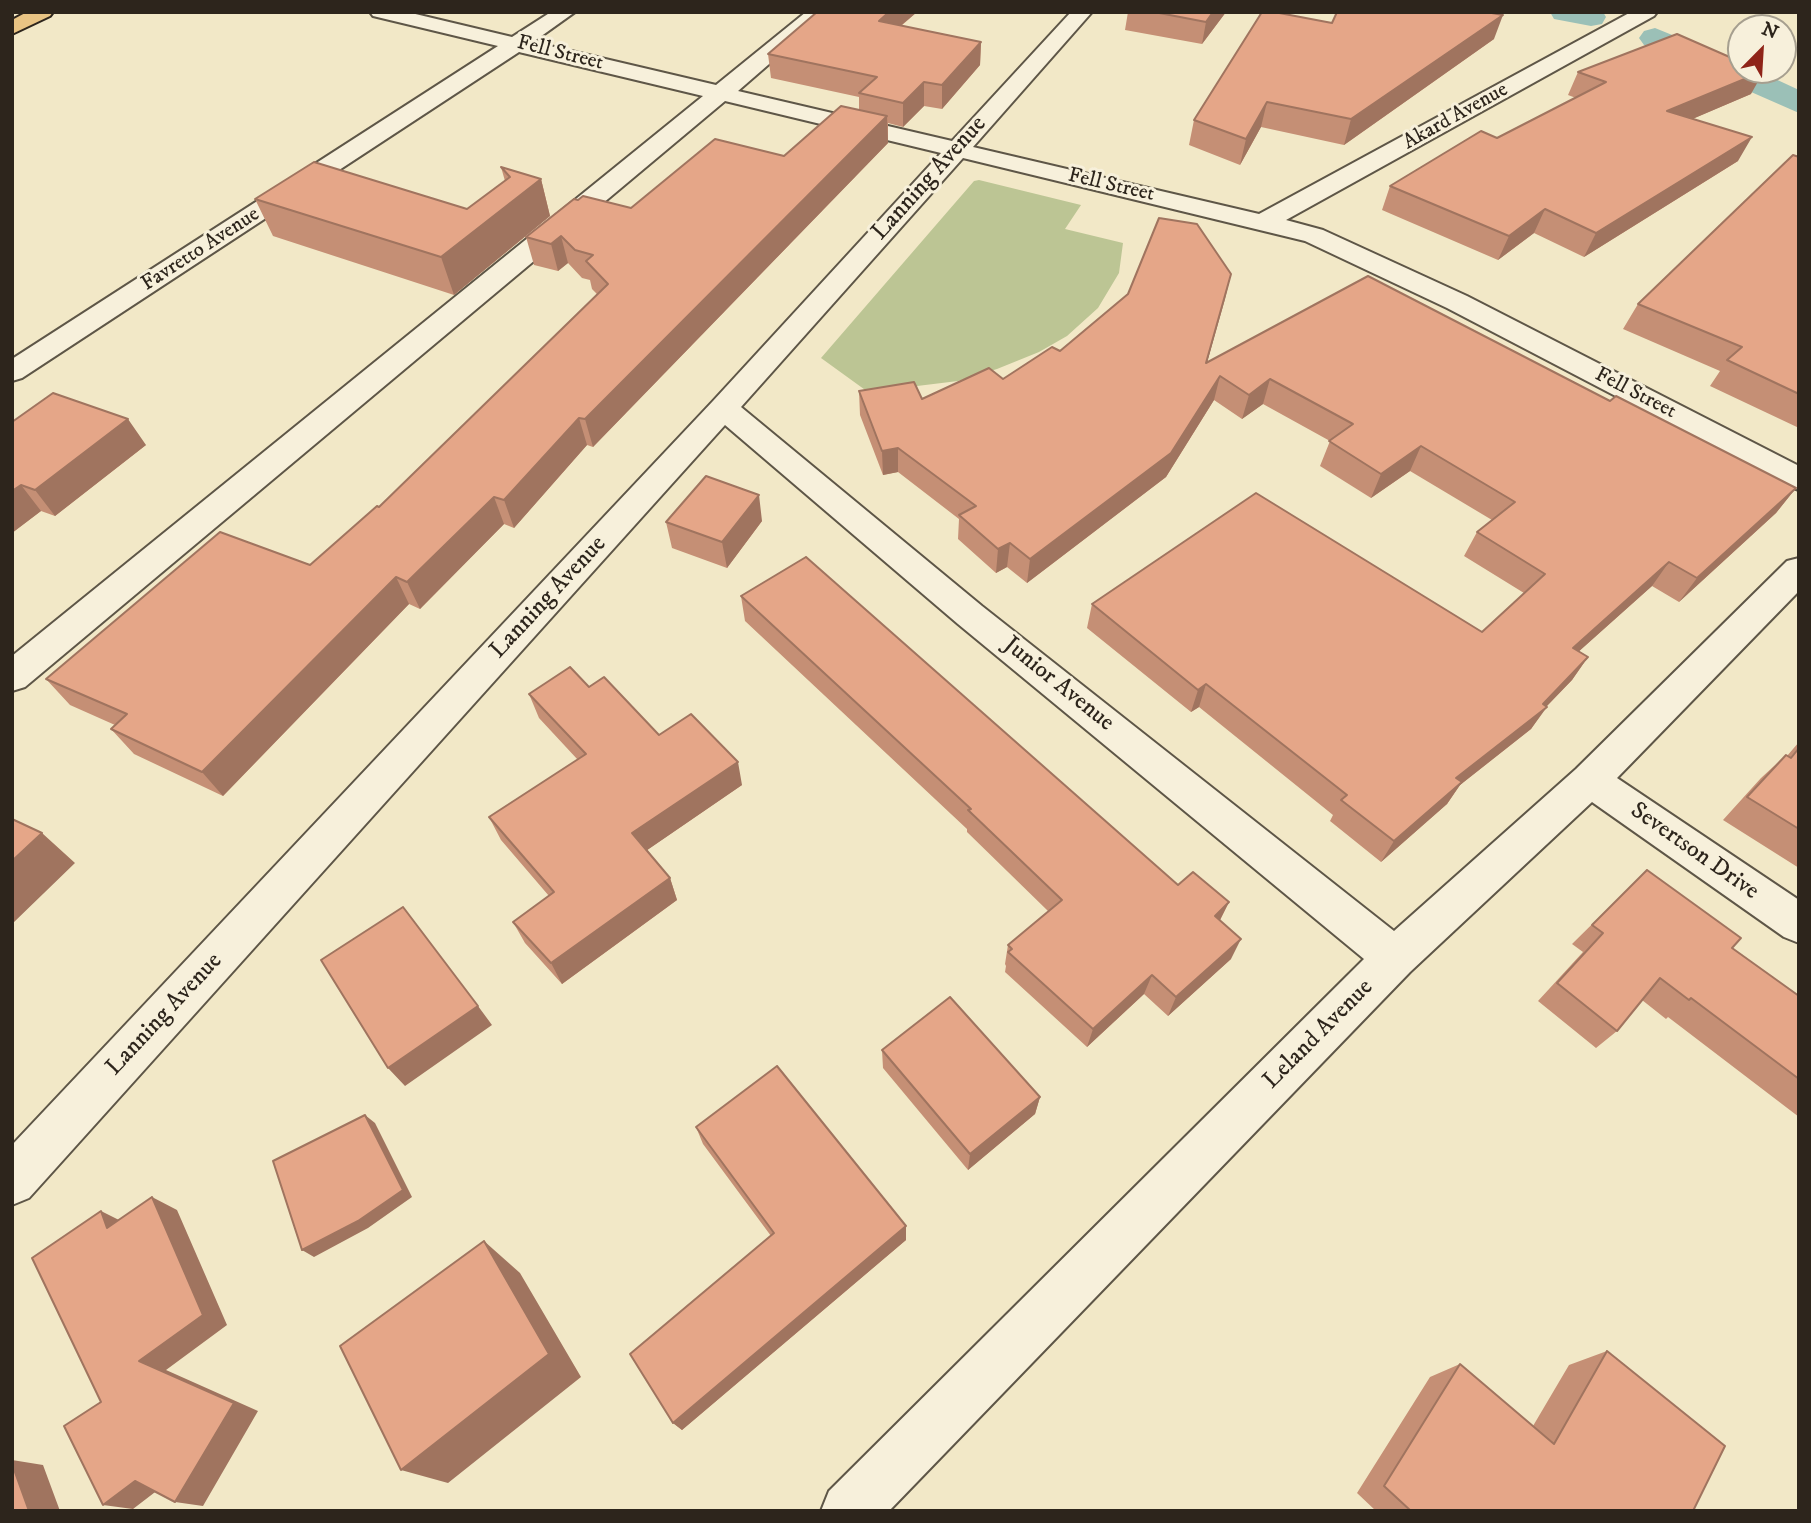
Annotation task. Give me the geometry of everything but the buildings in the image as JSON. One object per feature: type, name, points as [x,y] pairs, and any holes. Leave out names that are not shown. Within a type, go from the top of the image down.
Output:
[{"type":"main road","points":[[12,28],[43,12]]},
{"type":"street","name":"Fell Street","points":[[380,12],[1314,235],[1383,266],[1799,479]]},
{"type":"street","name":"Favretto Avenue","points":[[12,372],[565,12]]},
{"type":"street","points":[[12,677],[819,12]]},
{"type":"street","name":"Lanning Avenue","points":[[12,1181],[724,408],[1082,12]]},
{"type":"street","name":"Akard Avenue","points":[[1264,222],[1647,12]]},
{"type":"street","name":"Junior Avenue","points":[[724,408],[981,624],[1395,958]]},
{"type":"street","name":"Leland Avenue","points":[[849,1511],[1395,958],[1590,780],[1799,570]]},
{"type":"street","name":"Severtson Drive","points":[[1590,780],[1799,924]]},
{"type":"green space","points":[[974,181],[1081,205],[1065,229],[1123,243],[1119,273],[1098,308],[1067,336],[1039,352],[958,381],[868,392],[821,358]]},
{"type":"waterway","points":[[1565,12],[1591,17]]},
{"type":"waterway","points":[[1655,38],[1799,103]]}]
